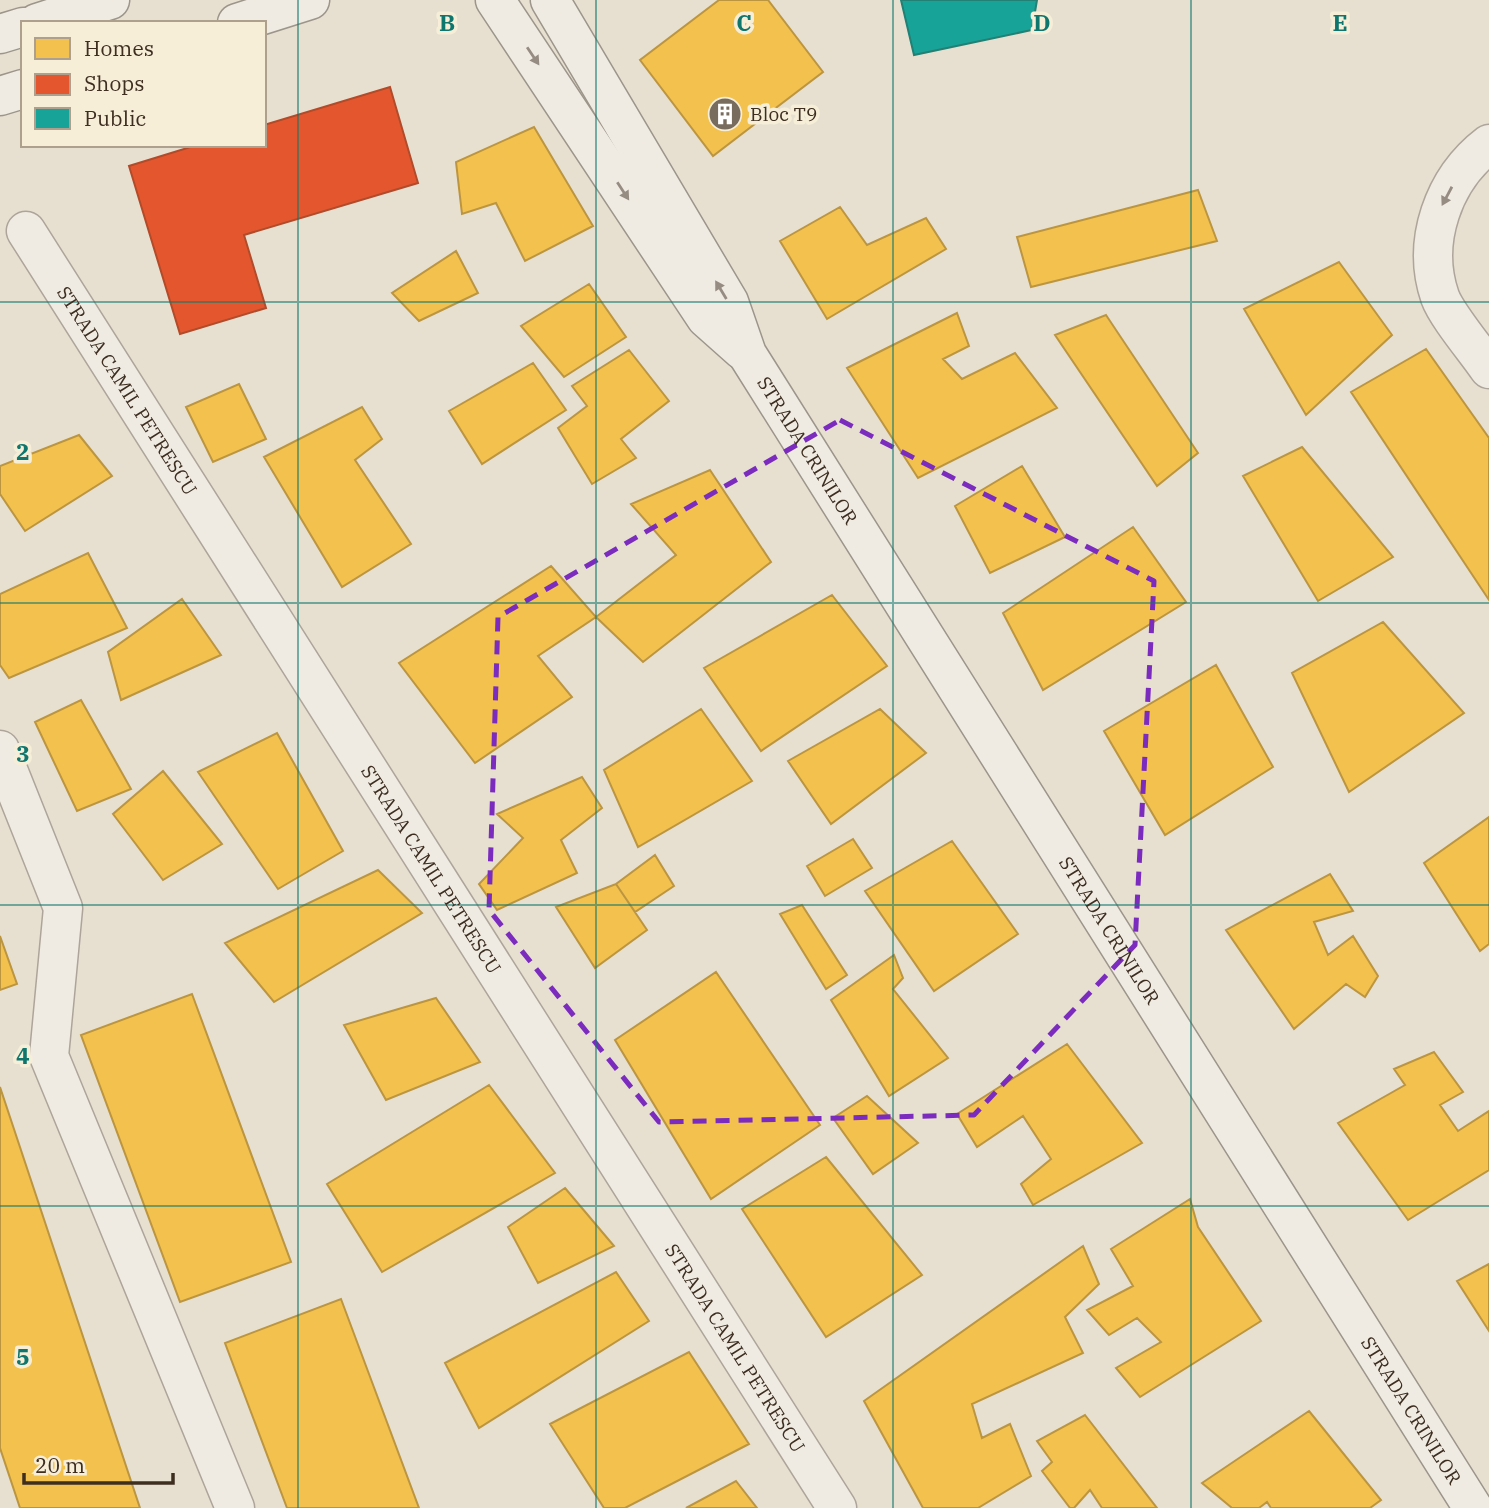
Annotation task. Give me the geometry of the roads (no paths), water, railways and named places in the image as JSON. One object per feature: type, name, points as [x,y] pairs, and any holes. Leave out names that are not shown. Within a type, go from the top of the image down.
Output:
[{"type":"street","points":[[43,21],[110,0]]},
{"type":"street","points":[[243,21],[310,0]]},
{"type":"street","name":"STRADA CRINILOR","points":[[495,0],[706,318],[747,354]]},
{"type":"street","name":"STRADA CRINILOR","points":[[550,0],[729,303],[747,354],[1473,1508]]},
{"type":"street","points":[[0,34],[21,28]]},
{"type":"street","points":[[0,96],[21,90]]},
{"type":"street","points":[[1489,144],[1471,157],[1443,200],[1433,247],[1440,298],[1489,369]]},
{"type":"street","name":"STRADA CAMIL PETRESCU","points":[[26,231],[837,1508]]},
{"type":"street","points":[[0,750],[63,908],[49,1056],[235,1508]]},
{"type":"place","name":"Bloc T9","points":[[725,114]]}]
